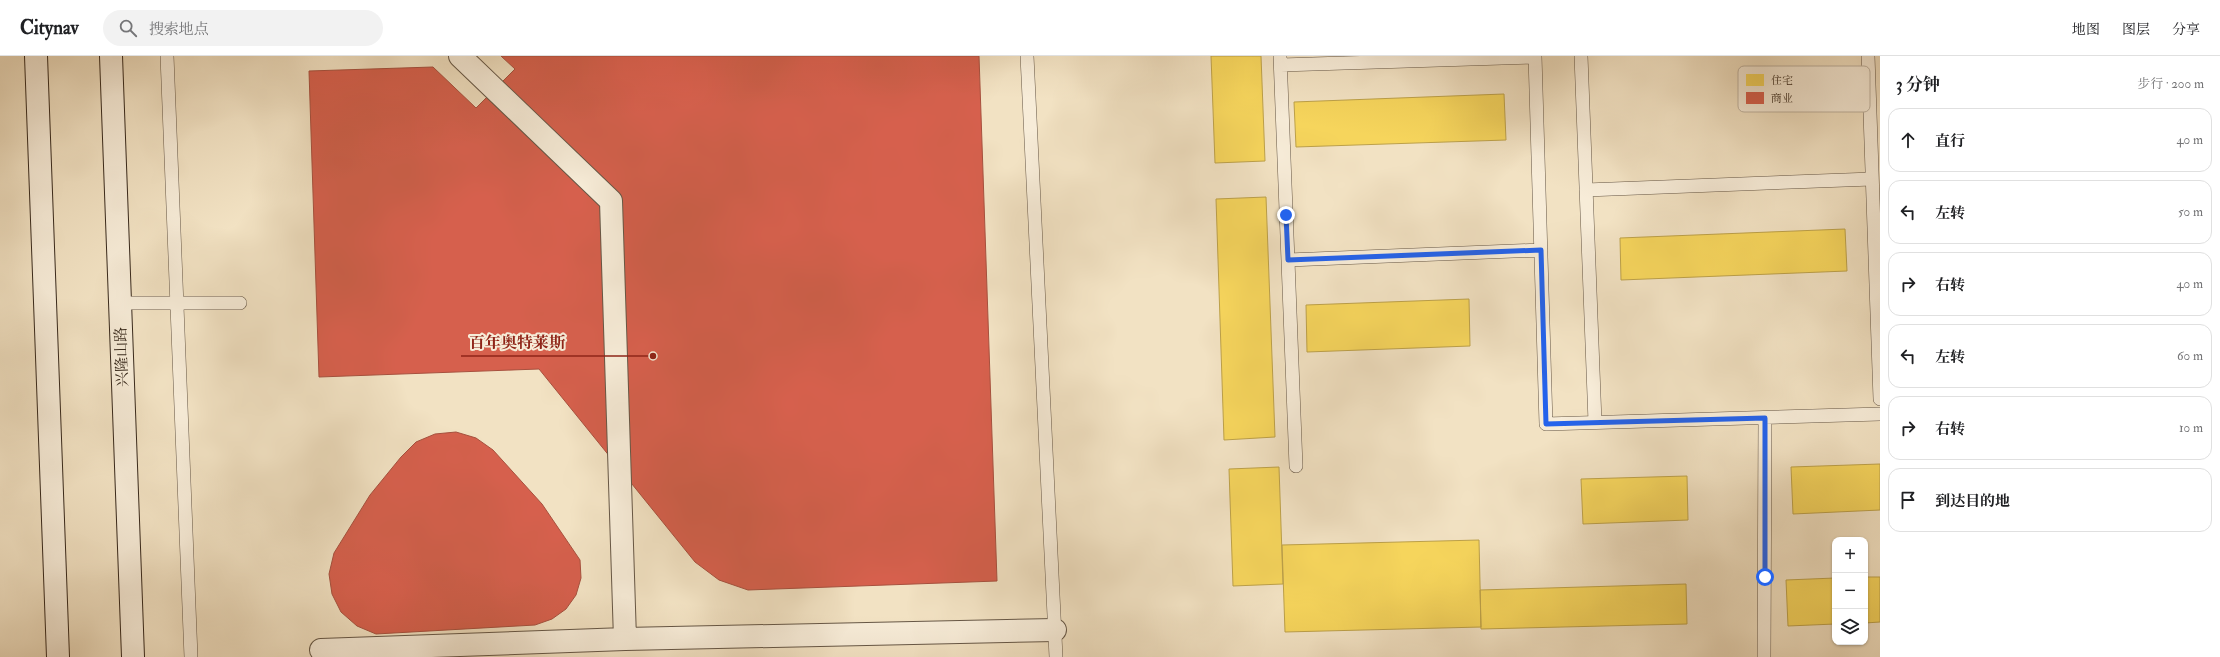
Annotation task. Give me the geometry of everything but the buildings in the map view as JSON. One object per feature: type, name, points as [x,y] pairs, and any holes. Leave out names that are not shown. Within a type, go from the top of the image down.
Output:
[{"type":"street","points":[[36,56],[58,657]]},
{"type":"street","name":"兴隆山路","points":[[111,56],[133,657]]},
{"type":"street","points":[[460,56],[611,201],[625,639]]},
{"type":"street","points":[[321,650],[625,639],[1055,630]]},
{"type":"lane","points":[[167,56],[191,657]]},
{"type":"lane","points":[[1027,56],[1056,657]]},
{"type":"lane","points":[[1296,466],[1281,60],[1535,56],[1546,424],[1880,414]]},
{"type":"lane","points":[[1582,56],[1595,422]]},
{"type":"lane","points":[[1868,56],[1868,66]]},
{"type":"lane","points":[[1870,112],[1880,400]]},
{"type":"lane","points":[[1586,190],[1872,179]]},
{"type":"lane","points":[[1288,260],[1541,250]]},
{"type":"lane","points":[[120,303],[240,303]]},
{"type":"lane","points":[[1764,657],[1765,418]]},
{"type":"place","name":"百年奥特莱斯","points":[[653,356]]},
{"type":"route","points":[[1286,215],[1288,260],[1541,250],[1546,424],[1765,418],[1765,577]]}]
